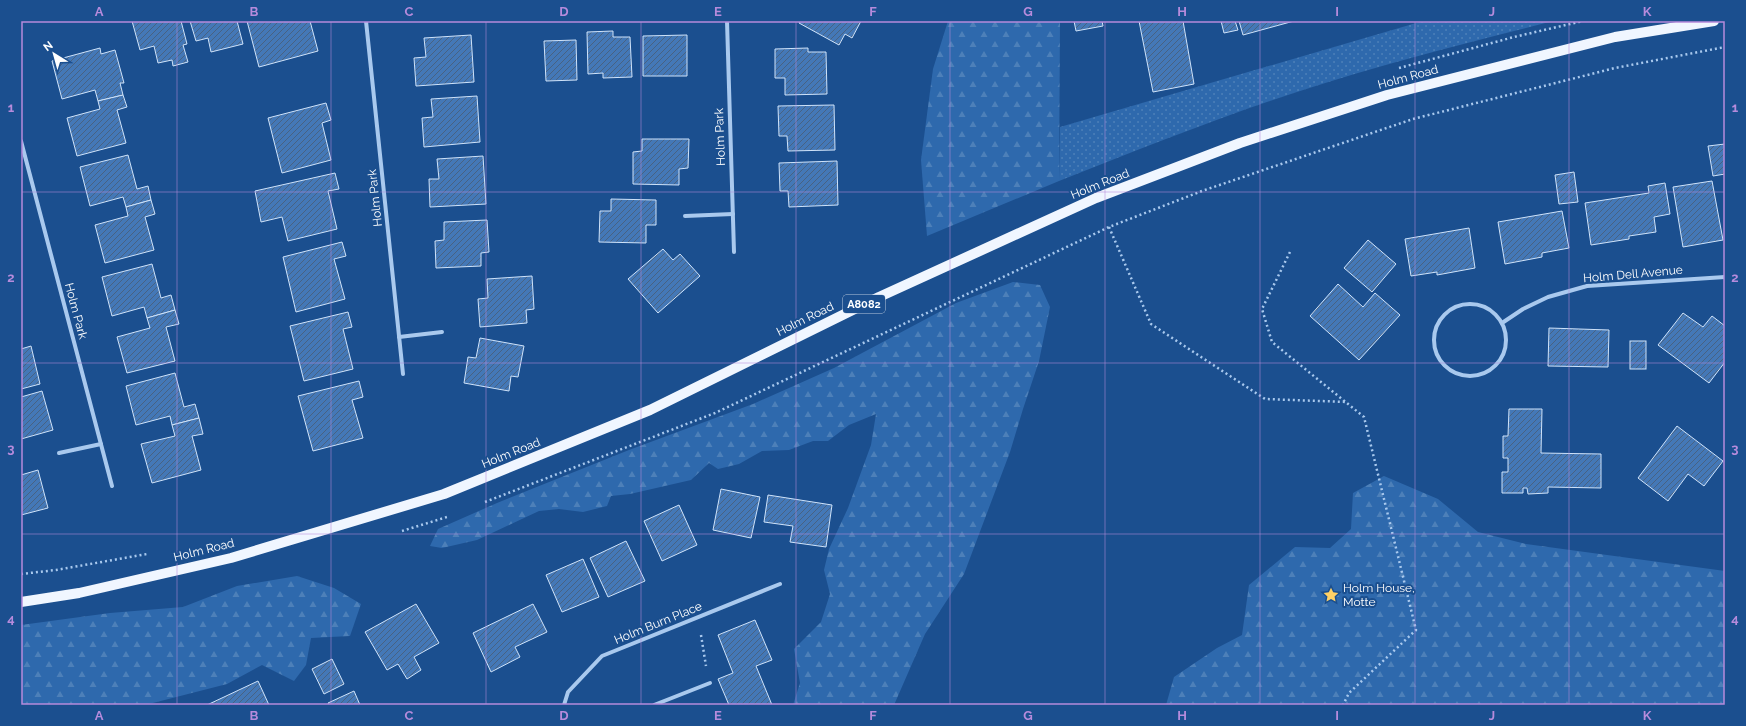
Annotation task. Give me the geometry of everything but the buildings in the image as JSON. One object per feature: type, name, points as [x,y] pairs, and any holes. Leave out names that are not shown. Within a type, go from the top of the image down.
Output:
[{"type":"main road","name":"Holm Road","points":[[21,602],[79,593],[231,558],[444,494],[650,410],[879,297],[1096,198],[1240,143],[1387,95],[1615,38],[1714,21]]},
{"type":"street","name":"Holm Park","points":[[366,21],[403,374]]},
{"type":"street","name":"Holm Park","points":[[727,21],[734,252]]},
{"type":"street","name":"Holm Park","points":[[21,141],[112,486]]},
{"type":"street","points":[[686,216],[733,214]]},
{"type":"street","name":"Holm Dell Avenue","points":[[1502,323],[1548,297],[1588,286],[1725,277]]},
{"type":"street","points":[[1475,304],[1495,314],[1502,323],[1506,334],[1506,347],[1501,358],[1493,368],[1482,374],[1470,377],[1458,374],[1447,368],[1439,358],[1435,348],[1436,331],[1444,316],[1453,309],[1464,305],[1475,304]]},
{"type":"street","points":[[399,337],[442,332]]},
{"type":"street","points":[[59,453],[101,444]]},
{"type":"street","name":"Holm Burn Place","points":[[564,705],[568,692],[602,656],[780,584]]},
{"type":"street","points":[[654,705],[710,684]]},
{"type":"path","points":[[1398,69],[1514,37],[1583,21]]},
{"type":"path","points":[[478,505],[715,413],[1109,227],[1202,191],[1413,119],[1615,68],[1725,47]]},
{"type":"path","points":[[1109,227],[1151,324],[1265,399],[1347,402]]},
{"type":"path","points":[[1290,252],[1262,309],[1272,342],[1364,416],[1416,630],[1349,693],[1343,705]]},
{"type":"path","points":[[395,532],[448,516]]},
{"type":"path","points":[[21,574],[56,570],[154,553]]},
{"type":"path","points":[[698,618],[710,684]]},
{"type":"green space","points":[[948,21],[1060,21],[1059,181],[927,236],[921,160],[933,69]]},
{"type":"green space","points":[[1423,21],[1553,21],[1392,63],[1297,92],[1207,123],[1059,181],[1060,127]]},
{"type":"green space","points":[[1013,282],[1040,285],[1050,307],[1039,361],[1010,452],[964,574],[925,634],[894,705],[793,705],[800,683],[794,649],[821,622],[830,594],[824,570],[829,549],[848,508],[871,445],[876,414],[849,425],[828,441],[813,441],[789,450],[762,451],[739,464],[718,469],[709,463],[691,480],[630,494],[611,496],[607,506],[583,512],[559,509],[539,511],[477,540],[442,548],[430,546],[438,529],[497,503],[629,450],[753,404],[834,368],[956,303]]},
{"type":"green space","points":[[1384,476],[1438,499],[1478,532],[1526,544],[1725,571],[1725,705],[1166,705],[1174,677],[1217,648],[1242,635],[1249,585],[1295,547],[1330,548],[1351,529],[1353,493]]},
{"type":"green space","points":[[297,576],[334,588],[361,604],[350,636],[311,638],[306,665],[294,681],[262,665],[227,684],[145,705],[21,705],[21,625],[110,613],[183,607],[237,586]]},
{"type":"place","name":"Holm House, Motte","points":[[1331,595]]}]
